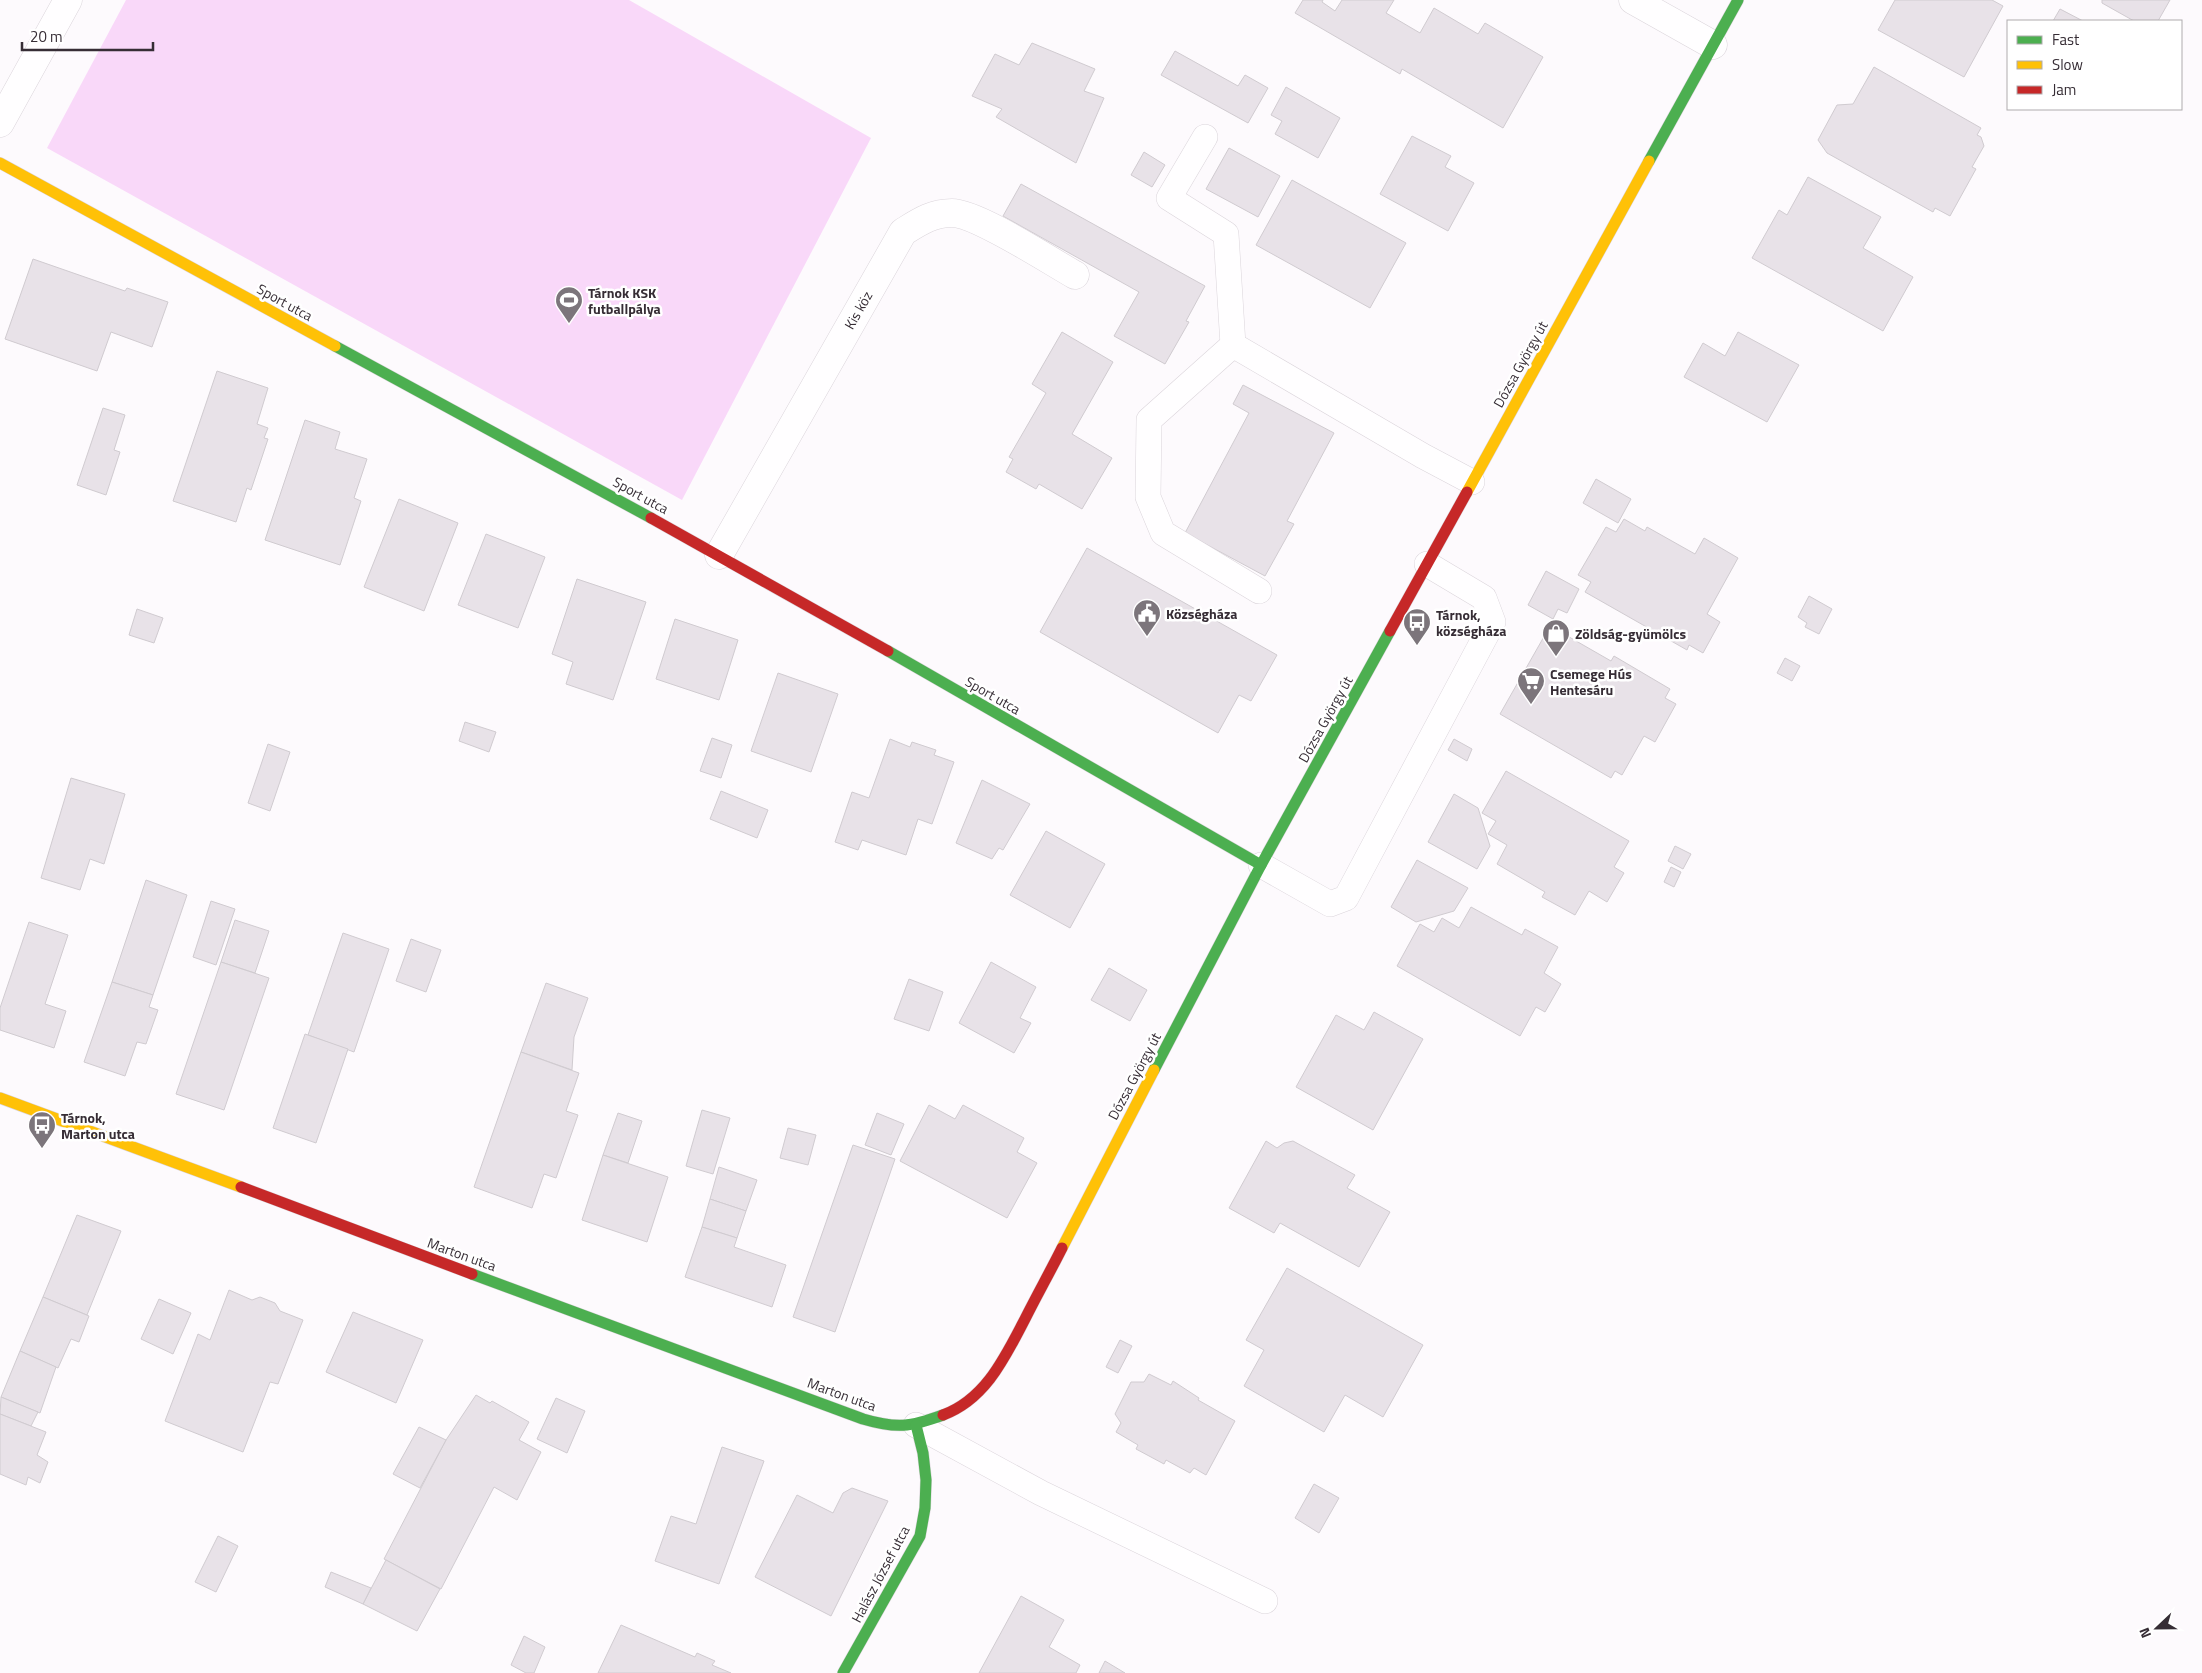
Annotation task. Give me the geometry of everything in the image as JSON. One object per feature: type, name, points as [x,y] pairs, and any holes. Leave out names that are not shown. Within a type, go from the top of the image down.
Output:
[{"type":"street","points":[[0,123],[68,0]]},
{"type":"street","points":[[1633,0],[1714,45]]},
{"type":"street","name":"Dózsa György út","points":[[916,1425],[957,1408],[977,1394],[999,1369],[1261,865],[1738,0]]},
{"type":"street","name":"Sport utca","points":[[0,163],[719,555],[1261,865]]},
{"type":"street","name":"Kis köz","points":[[719,555],[903,232],[928,216],[953,213],[980,222],[1075,275]]},
{"type":"street","name":"Marton utca","points":[[0,1098],[864,1419],[887,1426],[916,1425]]},
{"type":"street","name":"Halász József utca","points":[[843,1673],[920,1536],[926,1512],[927,1481],[924,1450],[916,1425]]},
{"type":"lane","points":[[1205,137],[1169,198],[1226,234],[1233,345]]},
{"type":"lane","points":[[1233,345],[1423,456],[1472,482]]},
{"type":"lane","points":[[1233,345],[1149,420],[1148,497],[1163,533],[1259,591]]},
{"type":"lane","points":[[1261,865],[1330,904],[1346,898],[1493,622],[1484,598],[1427,564]]},
{"type":"lane","points":[[916,1425],[1041,1493],[1265,1601]]},
{"type":"shaded area","name":"Tárnok KSK futballpálya","points":[[126,0],[629,0],[871,138],[682,500],[47,148]]},
{"type":"building","points":[[1303,0],[1323,0],[1322,2],[1335,11],[1342,0],[1394,0],[1386,13],[1420,33],[1434,8],[1478,34],[1485,23],[1543,57],[1503,128],[1402,69],[1400,74],[1295,13]]},
{"type":"building","points":[[1895,0],[1992,0],[2003,6],[1964,77],[1878,30]]},
{"type":"building","points":[[2102,0],[2170,0],[2159,20],[2132,20],[2102,3]]},
{"type":"building","points":[[2060,9],[2081,20],[2054,20]]},
{"type":"building","points":[[1032,43],[1095,69],[1084,91],[1104,98],[1076,163],[996,117],[1002,109],[972,96],[995,54],[1019,65]]},
{"type":"building","points":[[1175,51],[1238,86],[1245,75],[1268,88],[1248,123],[1161,75]]},
{"type":"building","points":[[1874,67],[1981,128],[1977,135],[1981,137],[1984,146],[1972,167],[1976,169],[1950,216],[1935,208],[1933,212],[1827,153],[1818,140],[1837,105],[1853,104]]},
{"type":"building","points":[[1286,87],[1340,118],[1318,158],[1275,134],[1282,121],[1271,115]]},
{"type":"building","points":[[1412,136],[1451,156],[1445,167],[1474,183],[1448,231],[1380,194]]},
{"type":"building","points":[[1229,148],[1280,176],[1258,217],[1206,189]]},
{"type":"building","points":[[1144,152],[1165,165],[1152,187],[1131,175]]},
{"type":"building","points":[[1808,177],[1881,217],[1863,248],[1913,277],[1883,331],[1752,258],[1779,210],[1787,215]]},
{"type":"building","points":[[1292,180],[1406,243],[1370,308],[1256,245]]},
{"type":"building","points":[[1021,184],[1205,286],[1186,321],[1189,322],[1165,364],[1114,336],[1139,292],[1003,216]]},
{"type":"building","points":[[33,259],[125,291],[127,288],[168,302],[152,347],[111,332],[97,371],[5,339]]},
{"type":"building","points":[[1062,332],[1113,362],[1072,434],[1112,458],[1082,509],[1039,484],[1036,489],[1006,472],[1013,459],[1009,457],[1046,393],[1032,384]]},
{"type":"building","points":[[1738,332],[1799,365],[1767,422],[1684,377],[1703,343],[1725,356]]},
{"type":"building","points":[[217,371],[268,388],[257,424],[268,428],[264,438],[268,439],[251,490],[247,488],[236,522],[173,501]]},
{"type":"building","points":[[1243,385],[1334,433],[1287,521],[1294,524],[1265,576],[1185,533],[1249,413],[1233,404]]},
{"type":"building","points":[[103,408],[125,415],[114,450],[120,452],[106,495],[77,485]]},
{"type":"building","points":[[305,420],[340,432],[335,449],[367,459],[354,498],[361,501],[340,565],[265,540]]},
{"type":"building","points":[[1596,479],[1631,499],[1618,523],[1583,503]]},
{"type":"building","points":[[399,499],[458,523],[424,611],[364,587]]},
{"type":"building","points":[[1624,519],[1645,531],[1647,527],[1695,554],[1704,538],[1738,558],[1707,614],[1720,622],[1703,653],[1689,645],[1687,650],[1585,592],[1591,582],[1578,575],[1606,527],[1616,532]]},
{"type":"building","points":[[486,534],[545,557],[518,628],[458,605]]},
{"type":"building","name":"Községháza","points":[[1087,548],[1277,655],[1251,701],[1239,695],[1218,733],[1040,632]]},
{"type":"building","points":[[1546,571],[1579,589],[1567,613],[1558,609],[1553,619],[1528,605]]},
{"type":"building","points":[[577,579],[646,602],[613,700],[566,684],[573,662],[552,654]]},
{"type":"building","points":[[1809,596],[1832,609],[1819,634],[1805,627],[1807,623],[1798,617]]},
{"type":"building","points":[[137,609],[163,618],[154,643],[129,635]]},
{"type":"building","points":[[675,619],[738,640],[719,700],[656,679]]},
{"type":"building","points":[[1550,626],[1611,661],[1614,656],[1670,689],[1665,698],[1676,704],[1655,742],[1644,736],[1622,775],[1615,771],[1611,778],[1500,714]]},
{"type":"building","points":[[1785,658],[1800,666],[1792,681],[1777,673]]},
{"type":"building","points":[[778,673],[838,694],[811,772],[751,751]]},
{"type":"building","points":[[465,722],[496,732],[489,752],[459,741]]},
{"type":"building","points":[[712,738],[732,745],[721,778],[700,771]]},
{"type":"building","points":[[890,739],[910,747],[912,742],[936,750],[934,755],[954,762],[932,824],[918,819],[906,855],[862,840],[858,850],[835,842],[852,792],[869,798]]},
{"type":"building","points":[[1454,739],[1472,749],[1467,761],[1448,750]]},
{"type":"building","points":[[268,744],[290,752],[270,811],[248,803]]},
{"type":"building","points":[[1506,771],[1629,841],[1614,867],[1624,873],[1607,902],[1589,891],[1575,915],[1542,897],[1545,892],[1497,864],[1507,845],[1488,834],[1496,821],[1482,813]]},
{"type":"building","points":[[71,778],[125,794],[104,864],[90,859],[80,890],[41,878]]},
{"type":"building","points":[[982,780],[1030,804],[1003,850],[999,848],[992,859],[956,843]]},
{"type":"building","points":[[721,791],[768,810],[757,838],[710,819]]},
{"type":"building","points":[[1454,794],[1478,808],[1490,846],[1477,869],[1428,842]]},
{"type":"building","points":[[1046,831],[1105,864],[1070,928],[1010,895]]},
{"type":"building","points":[[1675,846],[1691,854],[1683,869],[1668,861]]},
{"type":"building","points":[[1417,860],[1468,888],[1454,911],[1416,922],[1391,907]]},
{"type":"building","points":[[1671,867],[1681,872],[1674,887],[1664,882]]},
{"type":"building","points":[[146,880],[187,895],[153,995],[112,982]]},
{"type":"building","points":[[211,901],[235,909],[216,965],[193,957]]},
{"type":"building","points":[[1471,907],[1522,935],[1525,929],[1558,947],[1544,973],[1561,984],[1545,1012],[1536,1007],[1520,1036],[1397,966],[1420,924],[1434,932],[1442,918],[1459,928]]},
{"type":"building","points":[[235,920],[269,931],[255,973],[221,962]]},
{"type":"building","points":[[29,922],[68,935],[45,1004],[66,1011],[54,1048],[0,1030],[0,1008]]},
{"type":"building","points":[[343,933],[389,949],[354,1052],[308,1035]]},
{"type":"building","points":[[411,939],[441,950],[426,992],[396,981]]},
{"type":"building","points":[[221,962],[269,978],[224,1110],[176,1094]]},
{"type":"building","points":[[991,962],[1036,987],[1020,1018],[1031,1023],[1014,1053],[959,1023]]},
{"type":"building","points":[[1109,968],[1147,990],[1130,1021],[1091,1000]]},
{"type":"building","points":[[909,979],[943,992],[929,1031],[894,1019]]},
{"type":"building","points":[[112,982],[153,995],[149,1007],[158,1010],[146,1044],[137,1042],[125,1076],[84,1062]]},
{"type":"building","points":[[546,983],[588,998],[574,1037],[572,1070],[521,1052]]},
{"type":"building","points":[[1374,1012],[1423,1039],[1373,1130],[1296,1087],[1336,1015],[1364,1030]]},
{"type":"building","points":[[305,1034],[348,1049],[316,1143],[273,1128]]},
{"type":"building","points":[[521,1052],[579,1073],[566,1111],[578,1115],[556,1178],[544,1174],[532,1208],[474,1187]]},
{"type":"building","points":[[929,1105],[955,1119],[963,1105],[1024,1138],[1017,1152],[1037,1163],[1007,1218],[900,1161]]},
{"type":"building","points":[[702,1110],[730,1118],[713,1174],[686,1166]]},
{"type":"building","points":[[618,1113],[642,1121],[628,1163],[603,1155]]},
{"type":"building","points":[[877,1113],[904,1124],[891,1155],[865,1145]]},
{"type":"building","points":[[788,1128],[816,1135],[808,1165],[780,1158]]},
{"type":"building","points":[[1266,1141],[1277,1148],[1284,1143],[1293,1141],[1355,1175],[1347,1188],[1390,1212],[1359,1267],[1280,1223],[1274,1233],[1229,1208]]},
{"type":"building","points":[[853,1145],[895,1159],[835,1332],[793,1317]]},
{"type":"building","points":[[603,1155],[668,1177],[647,1242],[582,1220]]},
{"type":"building","points":[[719,1167],[757,1180],[746,1211],[710,1199]]},
{"type":"building","points":[[710,1199],[746,1211],[737,1238],[702,1227]]},
{"type":"building","points":[[77,1215],[121,1231],[87,1315],[43,1297]]},
{"type":"building","points":[[702,1227],[737,1238],[734,1247],[786,1265],[772,1307],[685,1277]]},
{"type":"building","points":[[1287,1268],[1423,1345],[1383,1417],[1345,1395],[1324,1432],[1244,1386],[1264,1350],[1246,1340]]},
{"type":"building","points":[[229,1290],[252,1300],[260,1297],[275,1303],[280,1311],[303,1320],[278,1384],[270,1382],[243,1452],[165,1421],[198,1334],[210,1340]]},
{"type":"building","points":[[43,1297],[89,1316],[79,1342],[71,1339],[58,1368],[20,1351]]},
{"type":"building","points":[[159,1299],[191,1313],[173,1354],[141,1339]]},
{"type":"building","points":[[353,1312],[423,1340],[396,1403],[326,1372]]},
{"type":"building","points":[[1120,1340],[1132,1346],[1118,1373],[1106,1367]]},
{"type":"building","points":[[20,1351],[56,1367],[40,1413],[1,1397]]},
{"type":"building","points":[[1149,1374],[1171,1385],[1173,1381],[1199,1398],[1198,1400],[1235,1421],[1206,1475],[1194,1468],[1190,1473],[1166,1460],[1164,1464],[1136,1449],[1138,1445],[1116,1432],[1121,1423],[1115,1414],[1131,1382],[1144,1382]]},
{"type":"building","points":[[476,1395],[490,1403],[492,1401],[529,1422],[519,1440],[541,1452],[517,1500],[494,1487],[441,1589],[384,1559],[446,1440]]},
{"type":"building","points":[[1,1397],[38,1412],[31,1426],[0,1414]]},
{"type":"building","points":[[556,1398],[585,1411],[567,1453],[537,1439]]},
{"type":"building","points":[[0,1414],[46,1432],[37,1455],[48,1462],[40,1483],[28,1477],[26,1485],[0,1474]]},
{"type":"building","points":[[419,1427],[446,1440],[420,1488],[393,1474]]},
{"type":"building","points":[[722,1447],[764,1461],[719,1584],[655,1561],[671,1516],[696,1524]]},
{"type":"building","points":[[1314,1484],[1339,1498],[1319,1533],[1295,1518]]},
{"type":"building","points":[[852,1488],[888,1501],[831,1616],[755,1577],[797,1495],[833,1513],[843,1493]]},
{"type":"building","points":[[218,1536],[238,1546],[216,1592],[195,1582]]},
{"type":"building","points":[[386,1560],[440,1589],[417,1631],[363,1604]]},
{"type":"building","points":[[331,1572],[371,1588],[363,1604],[325,1587]]},
{"type":"building","points":[[1021,1596],[1064,1620],[1049,1647],[1080,1665],[1076,1673],[979,1673]]},
{"type":"building","points":[[621,1625],[695,1657],[697,1653],[715,1661],[712,1665],[731,1673],[598,1673]]},
{"type":"building","points":[[524,1636],[545,1647],[534,1673],[526,1673],[511,1665]]},
{"type":"building","points":[[1105,1661],[1125,1673],[1099,1673]]},
{"type":"traffic: fast","points":[[1649,161],[1738,0]]},
{"type":"traffic: fast","points":[[335,346],[651,518]]},
{"type":"traffic: fast","points":[[1154,1070],[1261,865],[1390,631]]},
{"type":"traffic: fast","points":[[888,651],[1261,865]]},
{"type":"traffic: fast","points":[[472,1274],[863,1419],[885,1424],[903,1425],[943,1415]]},
{"type":"traffic: fast","points":[[843,1673],[920,1536],[925,1508],[926,1480],[923,1453],[916,1425]]},
{"type":"traffic: slow","points":[[1467,492],[1649,161]]},
{"type":"traffic: slow","points":[[0,163],[335,346]]},
{"type":"traffic: slow","points":[[1062,1248],[1154,1070]]},
{"type":"traffic: slow","points":[[0,1098],[241,1187]]},
{"type":"traffic: jam","points":[[1390,631],[1467,492]]},
{"type":"traffic: jam","points":[[651,518],[888,651]]},
{"type":"traffic: jam","points":[[241,1187],[472,1274]]},
{"type":"traffic: jam","points":[[943,1415],[971,1399],[993,1375],[1010,1348],[1062,1248]]},
{"type":"place","name":"Tárnok KSK futballpálya","points":[[569,324]]},
{"type":"place","name":"Községháza","points":[[1147,637]]},
{"type":"place","name":"Tárnok, községháza","points":[[1417,646]]},
{"type":"place","name":"Zöldság-gyümölcs","points":[[1556,657]]},
{"type":"place","name":"Csemege Hús Hentesáru","points":[[1531,705]]},
{"type":"place","name":"Tárnok, Marton utca","points":[[42,1149]]}]
